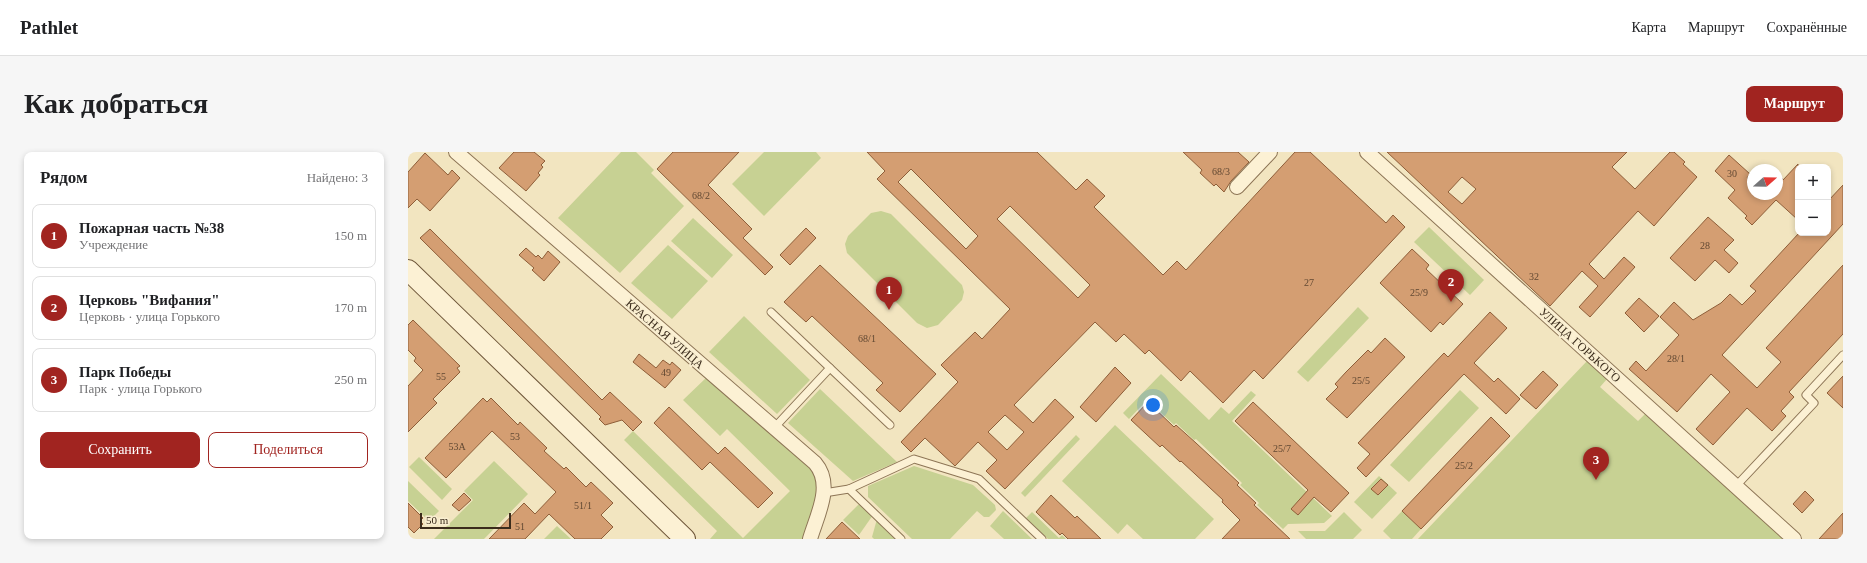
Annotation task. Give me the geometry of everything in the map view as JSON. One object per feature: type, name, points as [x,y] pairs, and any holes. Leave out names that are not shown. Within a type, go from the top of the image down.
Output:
[{"type":"street","name":"КРАСНАЯ УЛИЦА","points":[[456,152],[818,467],[823,479],[824,493],[810,539]]},
{"type":"street","points":[[1237,188],[1270,152]]},
{"type":"street","name":"УЛИЦА ГОРЬКОГО","points":[[1367,152],[1794,539]]},
{"type":"street","points":[[408,270],[685,539]]},
{"type":"lane","points":[[771,312],[890,425]]},
{"type":"lane","points":[[1736,486],[1814,403],[1806,395],[1843,355]]},
{"type":"lane","points":[[774,428],[830,368]]},
{"type":"lane","points":[[824,493],[849,489],[914,459],[979,479],[1042,539]]},
{"type":"lane","points":[[849,489],[901,539]]},
{"type":"green space","points":[[621,152],[636,152],[654,170],[651,173],[684,206],[620,273],[558,218]]},
{"type":"green space","points":[[764,152],[816,152],[821,158],[764,216],[732,184]]},
{"type":"green space","points":[[881,211],[891,214],[962,285],[964,292],[962,300],[938,325],[927,328],[917,323],[847,253],[845,244],[848,236],[871,213]]},
{"type":"green space","points":[[693,218],[733,255],[712,278],[671,241]]},
{"type":"green space","points":[[1429,227],[1484,280],[1470,295],[1414,242]]},
{"type":"green space","points":[[668,245],[708,281],[672,319],[631,283]]},
{"type":"green space","points":[[1358,307],[1369,318],[1308,382],[1297,372]]},
{"type":"green space","points":[[744,316],[810,380],[777,414],[709,352]]},
{"type":"green space","points":[[1587,361],[1607,379],[1600,387],[1638,421],[1645,414],[1783,539],[1418,539]]},
{"type":"green space","points":[[1161,374],[1209,420],[1221,407],[1229,414],[1251,391],[1256,395],[1232,421],[1332,516],[1324,523],[1288,524],[1283,529],[1257,505],[1259,503],[1240,485],[1242,483],[1196,439],[1194,440],[1176,423],[1174,425],[1147,400],[1129,419],[1123,413]]},
{"type":"green space","points":[[707,377],[814,470],[819,491],[805,539],[710,539],[717,531],[624,440],[633,431],[743,538],[790,491],[727,429],[720,436],[683,400]]},
{"type":"green space","points":[[820,389],[897,462],[853,481],[788,423]]},
{"type":"green space","points":[[1460,390],[1479,408],[1409,482],[1390,465]]},
{"type":"green space","points":[[1115,425],[1214,519],[1195,539],[1143,539],[1127,524],[1118,534],[1062,481]]},
{"type":"green space","points":[[1076,435],[1080,439],[1025,497],[1021,493]]},
{"type":"green space","points":[[419,457],[452,489],[442,500],[409,467]]},
{"type":"green space","points":[[494,461],[528,494],[484,539],[434,539],[473,500],[464,491]]},
{"type":"green space","points":[[914,466],[973,485],[995,505],[996,510],[989,517],[984,517],[977,511],[950,539],[912,539],[868,497],[868,486]]},
{"type":"green space","points":[[1379,476],[1397,493],[1372,519],[1354,502]]},
{"type":"green space","points":[[408,481],[439,511],[429,521],[408,501]]},
{"type":"green space","points":[[860,503],[873,515],[859,535],[843,520]]},
{"type":"green space","points":[[1003,511],[1032,539],[1004,539],[990,526]]},
{"type":"green space","points":[[1402,511],[1421,529],[1412,539],[1391,539],[1383,531]]},
{"type":"green space","points":[[1032,512],[1059,538],[1062,535],[1066,539],[1048,539],[1026,518]]},
{"type":"green space","points":[[1344,512],[1362,530],[1353,539],[1306,539],[1298,531],[1325,531]]},
{"type":"green space","points":[[877,519],[898,539],[874,539],[872,537]]},
{"type":"green space","points":[[557,526],[571,539],[544,539]]},
{"type":"building","points":[[514,152],[534,152],[545,161],[541,165],[543,167],[538,173],[540,175],[526,191],[499,168]]},
{"type":"building","points":[[673,152],[739,152],[708,185],[752,229],[743,238],[773,267],[765,275],[657,169]]},
{"type":"building","points":[[867,152],[1037,152],[1076,190],[1087,179],[1105,196],[1094,207],[1163,275],[1177,261],[1186,270],[1295,152],[1310,152],[1386,223],[1393,215],[1405,227],[1263,379],[1254,370],[1223,403],[1190,371],[1181,381],[1149,350],[1145,354],[1124,334],[1116,342],[1095,322],[1014,405],[1033,423],[1055,399],[1074,417],[1005,489],[986,471],[997,460],[978,442],[955,466],[925,438],[911,452],[901,442],[958,382],[941,365],[975,332],[982,339],[1010,309],[877,179],[885,171]],"holes":[[[911,169],[978,236],[966,249],[898,182]],[[1010,206],[1090,285],[1078,298],[997,219]],[[1005,415],[1024,432],[1007,450],[988,432]]]},
{"type":"building","points":[[1183,152],[1238,152],[1249,162],[1231,181],[1224,192],[1216,184],[1214,186],[1200,173],[1202,170]]},
{"type":"building","points":[[1387,152],[1627,152],[1612,167],[1635,189],[1670,152],[1674,152],[1685,162],[1683,164],[1697,177],[1654,226],[1638,211],[1589,264],[1604,279],[1624,257],[1635,267],[1590,317],[1579,307],[1598,286],[1582,271],[1550,306]],"holes":[[[1462,177],[1476,189],[1462,204],[1448,192]]]},
{"type":"building","points":[[425,153],[448,175],[452,170],[460,178],[430,211],[417,199],[408,208],[408,172]]},
{"type":"building","points":[[1729,155],[1747,171],[1747,200],[1776,200],[1752,225],[1745,218],[1747,216],[1728,198],[1735,190],[1715,171]]},
{"type":"building","points":[[1795,167],[1795,200],[1795,217],[1776,200],[1783,200],[1783,180]]},
{"type":"building","points":[[1843,185],[1843,224],[1722,355],[1757,388],[1781,362],[1766,348],[1843,265],[1843,334],[1789,392],[1794,397],[1781,411],[1786,416],[1772,431],[1747,408],[1713,445],[1696,429],[1730,392],[1711,374],[1677,412],[1629,369],[1636,361],[1646,371],[1679,335],[1660,317],[1674,302],[1693,320],[1721,303],[1730,294],[1742,305],[1756,291],[1750,286],[1796,236],[1831,236],[1831,198]]},
{"type":"building","points":[[1708,217],[1734,240],[1724,250],[1738,263],[1729,273],[1715,260],[1695,281],[1670,258]]},
{"type":"building","points":[[806,228],[816,238],[790,265],[780,255]]},
{"type":"building","points":[[430,229],[602,400],[610,392],[642,422],[633,431],[622,420],[605,425],[599,419],[601,417],[420,238]]},
{"type":"building","points":[[526,248],[536,257],[538,255],[542,259],[548,251],[560,262],[544,281],[532,270],[534,268],[519,255]]},
{"type":"building","points":[[1412,249],[1429,265],[1426,269],[1463,304],[1443,325],[1440,322],[1431,332],[1380,283]]},
{"type":"building","points":[[820,265],[936,374],[900,412],[876,390],[883,383],[812,316],[806,322],[784,302]]},
{"type":"building","points":[[1639,298],[1659,316],[1644,332],[1625,313]]},
{"type":"building","points":[[1490,312],[1507,328],[1474,363],[1494,382],[1498,378],[1520,399],[1506,414],[1464,374],[1366,477],[1357,468],[1370,454],[1358,443],[1444,353],[1448,357]]},
{"type":"building","points":[[413,320],[460,366],[457,368],[460,372],[433,399],[437,403],[408,432],[408,386],[423,370],[414,361],[416,358],[408,350],[408,325]]},
{"type":"building","points":[[1385,338],[1405,357],[1347,418],[1326,399],[1338,387],[1335,384],[1346,372],[1368,350],[1371,353]]},
{"type":"building","points":[[639,354],[656,368],[663,360],[670,365],[672,362],[681,370],[665,388],[633,362]]},
{"type":"building","points":[[1115,367],[1131,383],[1096,422],[1080,407]]},
{"type":"building","points":[[1543,371],[1558,385],[1536,409],[1520,395]]},
{"type":"building","points":[[1843,376],[1843,408],[1827,393]]},
{"type":"building","points":[[483,398],[487,402],[491,398],[518,425],[520,422],[547,448],[544,451],[564,469],[566,467],[586,487],[591,482],[613,503],[601,515],[613,527],[601,539],[575,539],[549,514],[525,539],[489,539],[524,503],[535,514],[556,492],[492,431],[446,478],[425,458]]},
{"type":"building","points":[[1148,402],[1174,427],[1176,425],[1239,483],[1237,485],[1256,503],[1254,505],[1290,539],[1222,539],[1240,520],[1222,502],[1223,500],[1181,461],[1180,462],[1162,445],[1160,447],[1131,420]]},
{"type":"building","points":[[1253,402],[1349,493],[1331,512],[1314,497],[1298,515],[1291,509],[1308,490],[1235,421]]},
{"type":"building","points":[[669,407],[718,454],[725,447],[773,493],[758,508],[710,462],[702,470],[654,423]]},
{"type":"building","points":[[1491,417],[1510,436],[1421,529],[1402,511]]},
{"type":"building","points":[[1381,479],[1388,485],[1378,495],[1371,489]]},
{"type":"building","points":[[1805,491],[1814,500],[1802,513],[1793,504]]},
{"type":"building","points":[[464,493],[471,500],[459,511],[452,505]]},
{"type":"building","points":[[1051,495],[1075,518],[1077,516],[1101,539],[1068,539],[1062,533],[1060,535],[1036,512]]},
{"type":"building","points":[[408,503],[423,518],[420,521],[423,524],[414,533],[408,527]]},
{"type":"building","points":[[1843,513],[1843,539],[1819,539]]},
{"type":"building","points":[[842,522],[860,539],[826,539]]},
{"type":"place","name":"Церковь \"Вифания\"","points":[[1451,302]]},
{"type":"place","name":"Пожарная часть №38","points":[[889,310]]},
{"type":"place","name":"Парк Победы","points":[[1596,480]]}]
